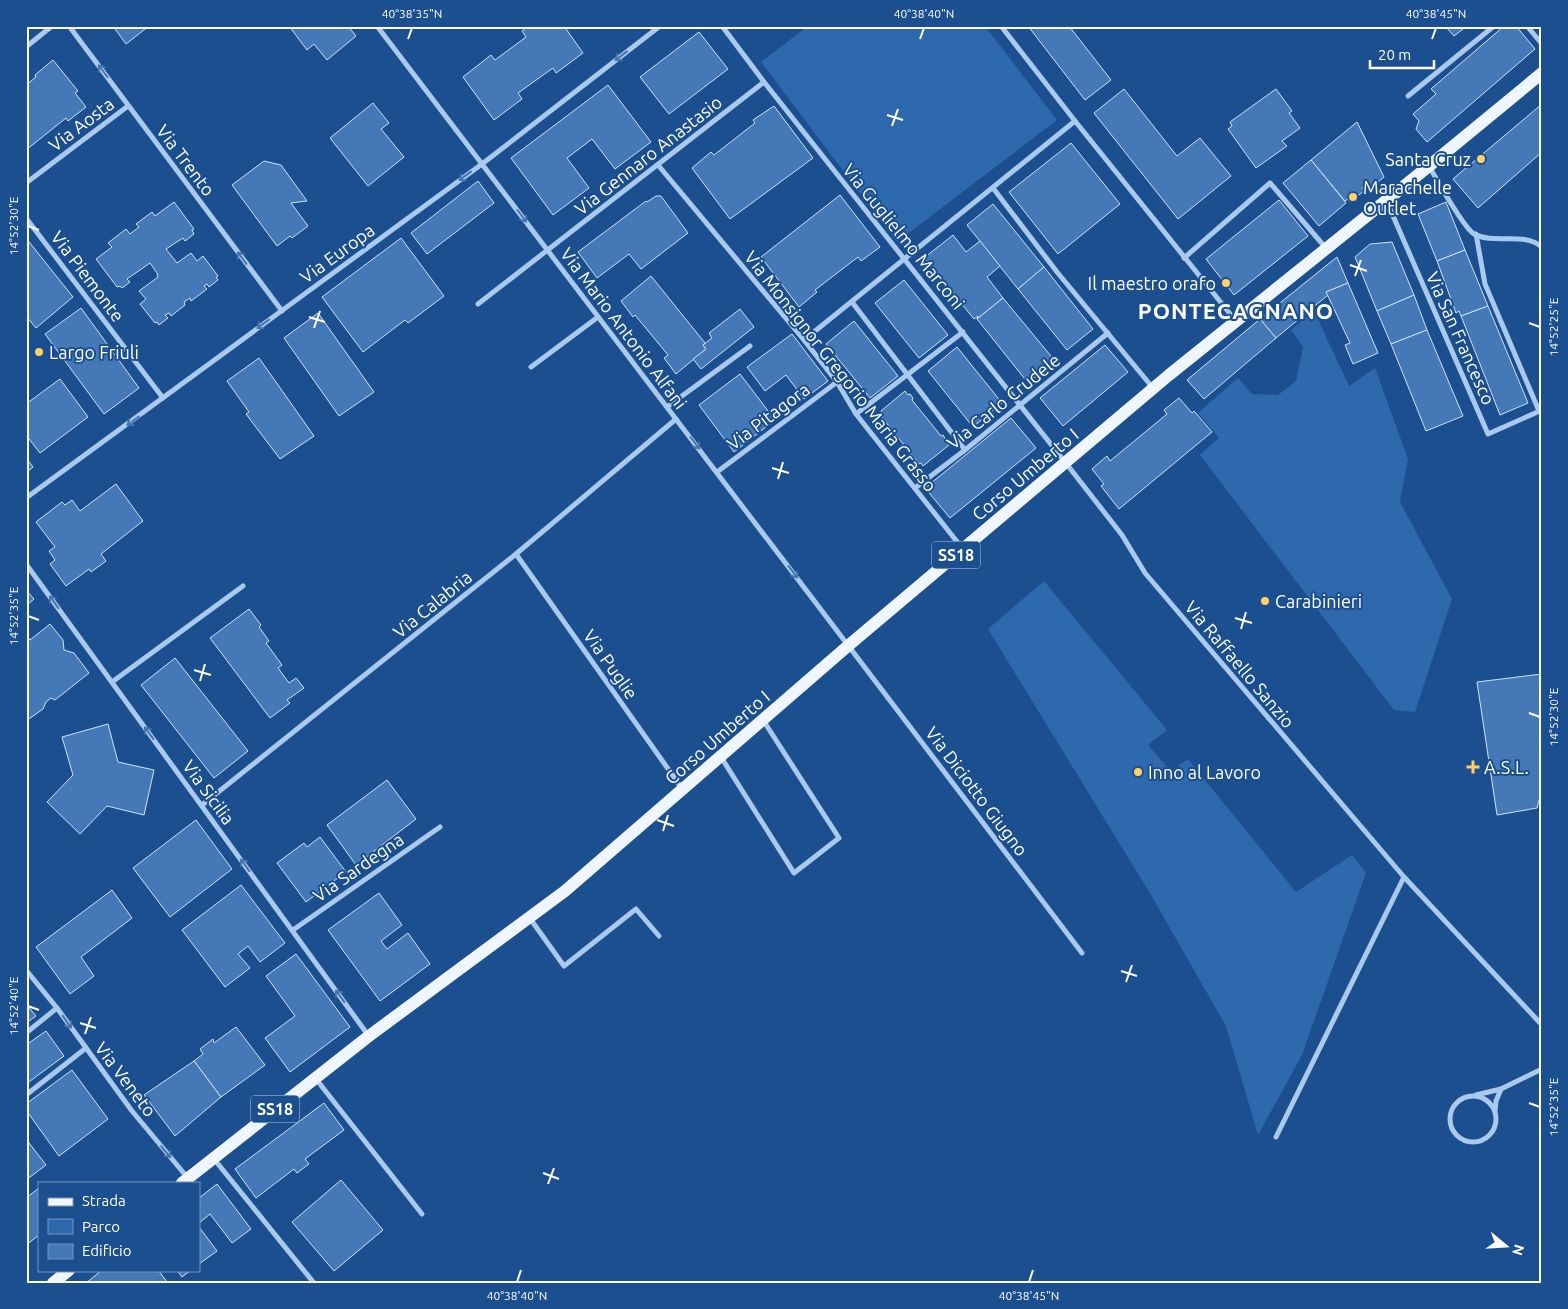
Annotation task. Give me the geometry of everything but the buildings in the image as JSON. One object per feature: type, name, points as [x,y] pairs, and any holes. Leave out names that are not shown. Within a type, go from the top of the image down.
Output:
[{"type":"main road","name":"Corso Umberto I","points":[[369,1036],[565,891],[849,645],[1153,388],[1235,320],[1429,166],[1542,72]]},
{"type":"main road","name":"SS18","points":[[185,1180],[369,1036]]},
{"type":"main road","points":[[53,1283],[67,1272]]},
{"type":"street","points":[[26,47],[52,26]]},
{"type":"street","name":"Via Trento","points":[[69,26],[282,311]]},
{"type":"street","name":"Via Mario Antonio Alfani","points":[[377,26],[849,645]]},
{"type":"street","name":"Via Europa","points":[[26,498],[482,164],[660,26]]},
{"type":"street","name":"Via Guglielmo Marconi","points":[[722,26],[764,82],[1066,462]]},
{"type":"street","points":[[1001,26],[1235,320]]},
{"type":"street","points":[[1408,96],[1494,26]]},
{"type":"street","points":[[1526,26],[1542,44]]},
{"type":"street","name":"Via Gennaro Anastasio","points":[[478,304],[764,82]]},
{"type":"street","name":"Via Aosta","points":[[26,183],[128,106]]},
{"type":"street","points":[[804,340],[1075,121]]},
{"type":"street","name":"Via Monsignor Gregorio Maria Grasso","points":[[658,165],[804,340],[837,382],[856,414],[963,549]]},
{"type":"street","points":[[1429,166],[1469,230],[1496,240],[1520,239],[1540,246]]},
{"type":"street","points":[[1184,258],[1270,183],[1326,248]]},
{"type":"street","points":[[993,188],[1057,272],[1153,388]]},
{"type":"street","name":"Via San Francesco","points":[[1386,200],[1488,434],[1540,410]]},
{"type":"street","name":"Via Piemonte","points":[[26,218],[163,398]]},
{"type":"street","points":[[1476,234],[1485,284],[1540,410]]},
{"type":"street","points":[[852,302],[965,450]]},
{"type":"street","points":[[531,367],[598,317]]},
{"type":"street","points":[[856,414],[963,332]]},
{"type":"street","name":"Via Carlo Crudele","points":[[915,488],[1108,334]]},
{"type":"street","points":[[667,407],[750,346]]},
{"type":"street","name":"Via Pitagora","points":[[717,472],[837,382]]},
{"type":"street","name":"Via Calabria","points":[[202,805],[516,554],[676,419]]},
{"type":"street","name":"Via Raffaello Sanzio","points":[[1066,462],[1122,535],[1145,572],[1404,877],[1542,1026]]},
{"type":"street","name":"Via Puglie","points":[[516,554],[683,790]]},
{"type":"street","name":"Via Sicilia","points":[[26,564],[369,1036]]},
{"type":"street","points":[[112,682],[243,586]]},
{"type":"street","name":"Via Diciotto Giugno","points":[[849,645],[1082,953]]},
{"type":"street","points":[[721,757],[794,873],[839,838],[763,720]]},
{"type":"street","name":"Via Sardegna","points":[[293,930],[440,827]]},
{"type":"street","points":[[1276,1137],[1404,877]]},
{"type":"street","points":[[529,917],[564,966],[636,909],[659,936]]},
{"type":"street","name":"Via Veneto","points":[[26,970],[58,1008],[132,1111],[185,1180]]},
{"type":"street","points":[[26,1033],[58,1008]]},
{"type":"street","points":[[26,1095],[86,1048]]},
{"type":"street","points":[[1501,1088],[1496,1101],[1495,1126],[1486,1139],[1472,1143],[1464,1141],[1453,1130],[1450,1123],[1451,1115],[1458,1102],[1464,1098],[1501,1088],[1542,1069]]},
{"type":"street","points":[[315,1077],[422,1214]]},
{"type":"street","points":[[1472,1096],[1486,1100],[1492,1105],[1495,1112]]},
{"type":"street","points":[[212,1158],[314,1283]]},
{"type":"green space","points":[[808,26],[985,26],[1057,120],[897,242],[761,62]]},
{"type":"green space","points":[[1314,311],[1349,386],[1375,368],[1408,459],[1400,502],[1452,599],[1415,712],[1394,710],[1200,455],[1219,438],[1198,413],[1238,378],[1252,394],[1278,395],[1296,381],[1303,347],[1291,330]]},
{"type":"green space","points":[[1044,581],[1167,730],[1148,745],[1171,771],[1188,759],[1296,892],[1352,855],[1366,873],[1302,1055],[1258,1135],[1226,1026],[1151,895],[988,629]]},
{"type":"place","name":"Santa Cruz","points":[[1481,159]]},
{"type":"place","name":"Marachelle Outlet","points":[[1353,197]]},
{"type":"place","name":"Il maestro orafo","points":[[1226,283]]},
{"type":"place","name":"Largo Friuli","points":[[39,352]]},
{"type":"place","name":"Carabinieri","points":[[1265,601]]},
{"type":"place","name":"A.S.L.","points":[[1473,767]]},
{"type":"place","name":"Inno al Lavoro","points":[[1138,772]]},
{"type":"district","name":"PONTECAGNANO","points":[[1236,310]]}]
